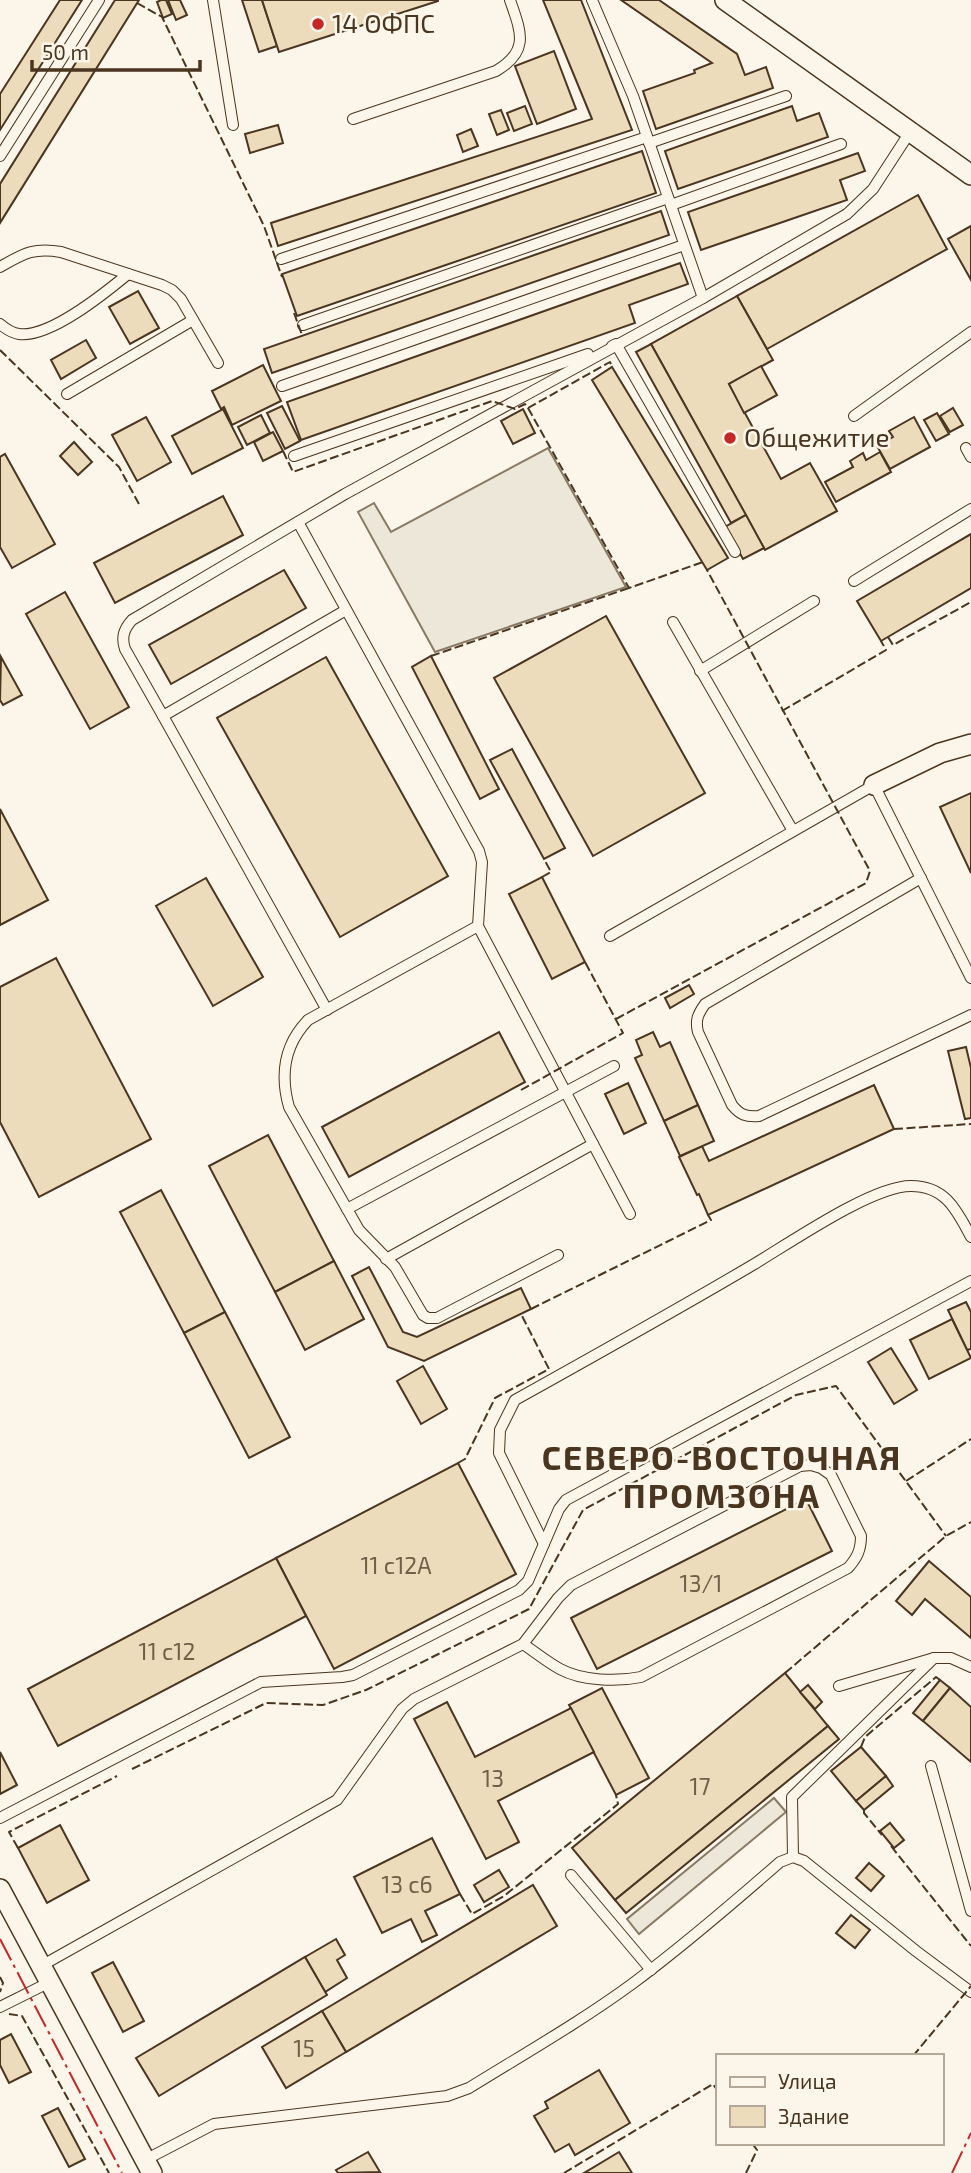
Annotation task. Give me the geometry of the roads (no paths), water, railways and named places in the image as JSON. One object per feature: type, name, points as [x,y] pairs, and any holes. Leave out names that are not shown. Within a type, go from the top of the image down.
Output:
[{"type":"street","points":[[725,0],[971,175]]},
{"type":"street","points":[[874,785],[940,753],[971,744]]},
{"type":"street","points":[[0,1889],[148,2166]]},
{"type":"lane","points":[[0,156],[99,0]]},
{"type":"lane","points":[[212,0],[233,125]]},
{"type":"lane","points":[[353,119],[496,71],[509,63],[521,43],[510,0]]},
{"type":"lane","points":[[592,0],[633,96],[703,298]]},
{"type":"lane","points":[[281,259],[786,96]]},
{"type":"lane","points":[[327,1010],[125,649],[122,640],[126,627],[132,620],[345,494],[703,298],[847,214],[873,189],[910,132]]},
{"type":"lane","points":[[303,325],[841,145]]},
{"type":"lane","points":[[282,386],[684,245]]},
{"type":"lane","points":[[0,267],[22,254],[37,249],[48,250],[162,285],[181,299],[218,363]]},
{"type":"lane","points":[[0,324],[16,334],[37,332],[85,308],[128,274]]},
{"type":"lane","points":[[67,394],[193,320]]},
{"type":"lane","points":[[854,416],[971,332]]},
{"type":"lane","points":[[295,456],[616,344]]},
{"type":"lane","points":[[616,344],[735,552]]},
{"type":"lane","points":[[854,581],[971,509]]},
{"type":"lane","points":[[298,522],[479,851],[482,862],[478,926],[631,1214]]},
{"type":"lane","points":[[700,671],[814,601]]},
{"type":"lane","points":[[163,716],[346,610]]},
{"type":"lane","points":[[673,622],[793,831]]},
{"type":"lane","points":[[610,936],[874,785],[971,978]]},
{"type":"lane","points":[[921,878],[705,1004],[698,1013],[698,1032],[732,1105],[738,1113],[747,1117],[759,1116],[971,1015]]},
{"type":"lane","points":[[478,926],[308,1020],[289,1047],[283,1088],[289,1107],[359,1230],[401,1276],[423,1315],[437,1318],[558,1255]]},
{"type":"lane","points":[[347,1209],[614,1066]]},
{"type":"lane","points":[[386,1259],[593,1144]]},
{"type":"lane","points":[[544,1544],[499,1453],[500,1430],[515,1401],[816,1226],[883,1193],[909,1185],[926,1187],[940,1194],[953,1205],[971,1237]]},
{"type":"lane","points":[[0,1818],[261,1682],[342,1677],[365,1669],[519,1590],[528,1581],[559,1509],[566,1500],[971,1281]]},
{"type":"lane","points":[[0,2007],[45,1974],[337,1800],[402,1709],[414,1699],[523,1644],[571,1585],[800,1466],[811,1465],[831,1475],[861,1536],[857,1558],[848,1568],[641,1677],[626,1680],[580,1677],[561,1670],[523,1644]]},
{"type":"lane","points":[[839,1686],[934,1658],[951,1658],[971,1667]]},
{"type":"lane","points":[[793,1857],[792,1797],[934,1658]]},
{"type":"lane","points":[[931,1766],[971,1911]]},
{"type":"lane","points":[[148,2166],[214,2123],[447,2096],[460,2092],[601,2006],[686,1942],[780,1862],[793,1857],[804,1861],[971,1992]]},
{"type":"lane","points":[[571,1875],[651,1970]]},
{"type":"place","name":"14 ОФПС","points":[[318,24]]},
{"type":"place","name":"Общежитие","points":[[730,438]]},
{"type":"district","name":"СЕВЕРО-ВОСТОЧНАЯ ПРОМЗОНА","points":[[722,1477]]}]
